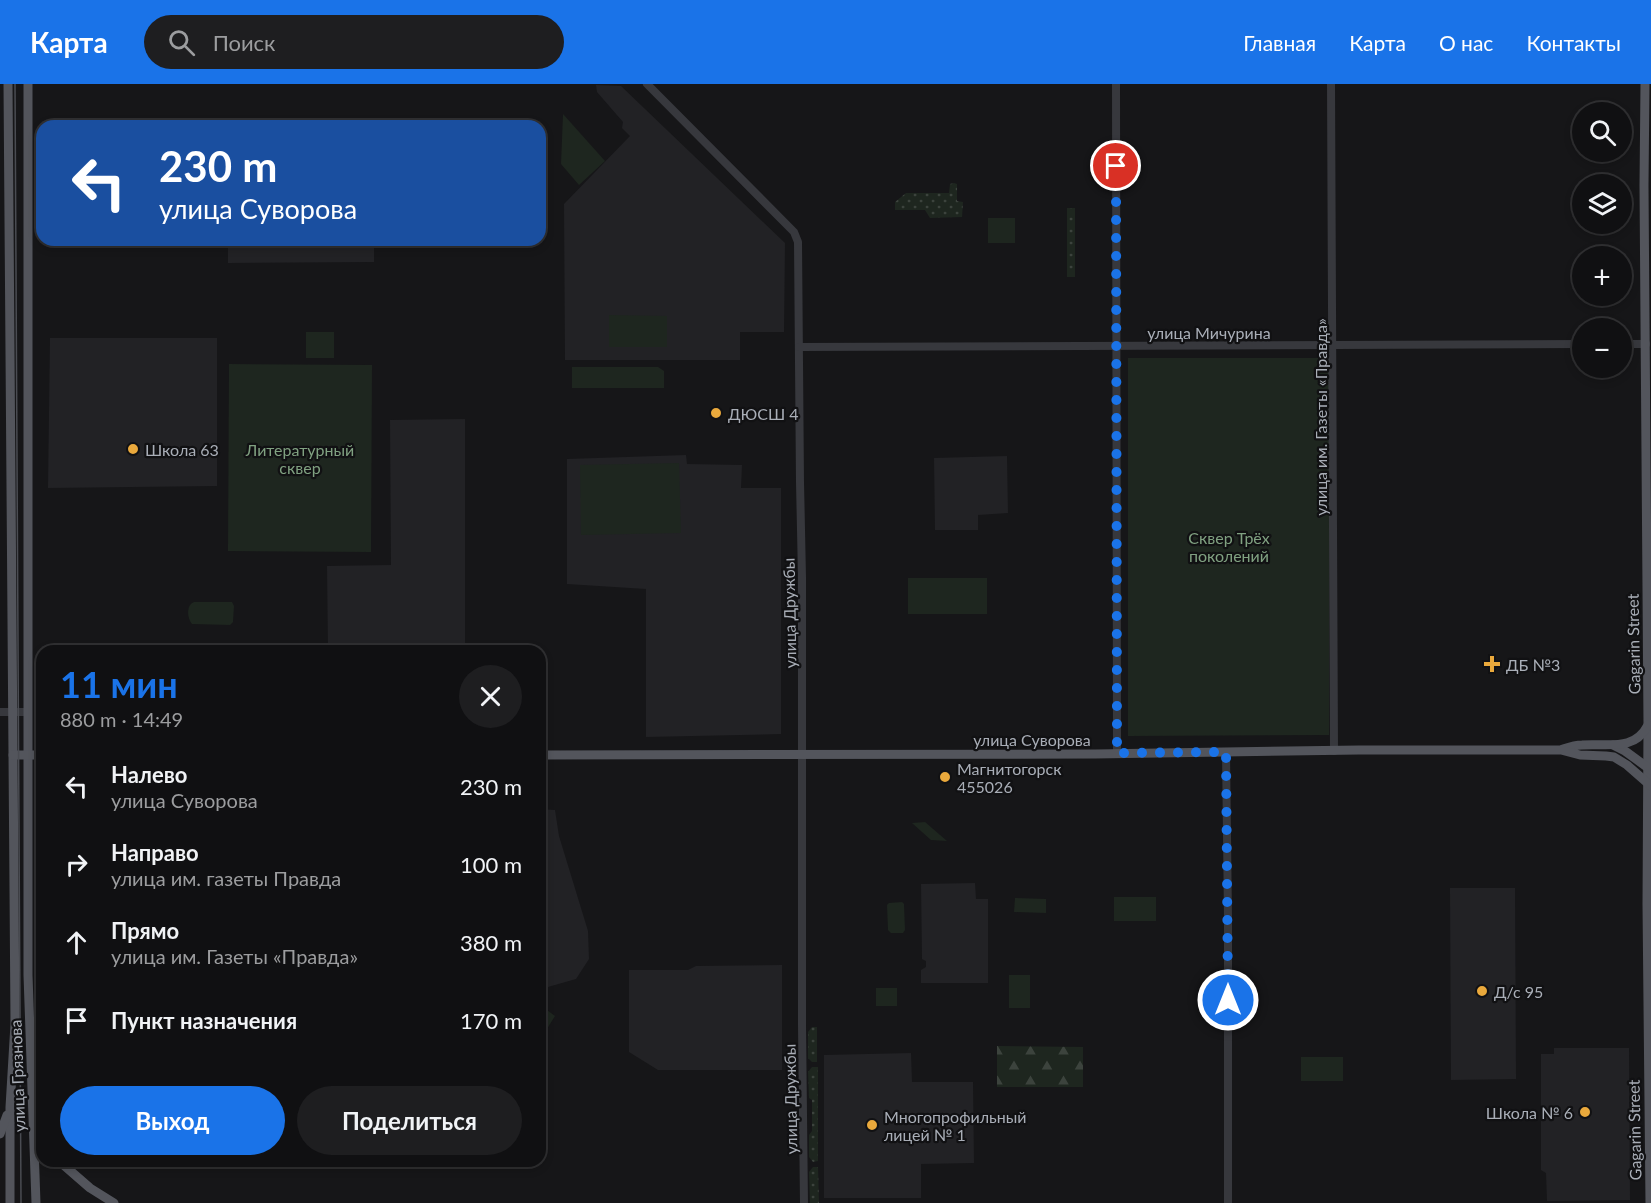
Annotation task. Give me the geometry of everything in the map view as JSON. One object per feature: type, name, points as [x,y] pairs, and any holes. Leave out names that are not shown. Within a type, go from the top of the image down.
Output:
[{"type":"main road","name":"улица Грязнова","points":[[8,84],[10,106],[15,1024],[10,1107],[10,1203]]},
{"type":"main road","name":"улица Грязнова","points":[[28,84],[28,975],[36,1203]]},
{"type":"main road","name":"Gagarin Street","points":[[1645,84],[1646,344],[1649,413],[1650,1203]]},
{"type":"main road","name":"улица Суворова","points":[[546,755],[1561,750],[1581,745],[1613,745],[1632,742],[1643,735],[1648,725]]},
{"type":"main road","points":[[1613,745],[1650,770]]},
{"type":"main road","name":"улица Суворова","points":[[1561,750],[1580,755],[1614,757],[1650,785]]},
{"type":"main road","points":[[13,756],[36,755]]},
{"type":"main road","points":[[0,1134],[10,1107]]},
{"type":"main road","points":[[34,1111],[36,1117]]},
{"type":"main road","points":[[66,1167],[90,1188],[114,1203]]},
{"type":"street","name":"улица Дружбы","points":[[647,84],[794,232],[800,255],[804,1203]]},
{"type":"street","points":[[1116,84],[1117,753]]},
{"type":"street","name":"улица им. Газеты «Правда»","points":[[1331,84],[1334,751]]},
{"type":"street","name":"улица Мичурина","points":[[799,347],[1572,344]]},
{"type":"street","points":[[1632,344],[1646,344]]},
{"type":"street","points":[[0,712],[28,712]]},
{"type":"street","points":[[1226,752],[1228,1203]]},
{"type":"shaded area","points":[[596,85],[621,86],[785,243],[784,332],[740,332],[740,360],[565,360],[564,204],[630,136],[622,128],[623,122],[597,92]]},
{"type":"shaded area","points":[[228,246],[374,246],[374,262],[228,263]]},
{"type":"shaded area","name":"Школа 63","points":[[50,338],[217,338],[217,486],[48,488]]},
{"type":"shaded area","points":[[465,419],[465,645],[328,645],[327,566],[391,565],[390,420]]},
{"type":"shaded area","points":[[686,455],[687,464],[742,465],[741,488],[781,488],[781,734],[646,737],[646,589],[567,584],[567,459]]},
{"type":"shaded area","points":[[1007,456],[1008,513],[978,515],[978,530],[935,530],[934,458]]},
{"type":"shaded area","points":[[546,809],[555,810],[559,836],[588,931],[589,959],[576,979],[546,988]]},
{"type":"shaded area","points":[[975,883],[976,899],[988,899],[988,983],[921,983],[921,970],[926,967],[926,961],[922,959],[921,884]]},
{"type":"shaded area","name":"Д/с 95","points":[[1450,888],[1515,888],[1516,1079],[1451,1080]]},
{"type":"shaded area","points":[[782,965],[782,1070],[658,1070],[629,1052],[629,970],[688,970],[696,966]]},
{"type":"shaded area","name":"Школа № 6","points":[[1554,1048],[1629,1048],[1630,1200],[1547,1201],[1546,1173],[1541,1170],[1541,1054],[1554,1054]]},
{"type":"shaded area","name":"Многопрофильный лицей № 1","points":[[911,1053],[912,1082],[973,1082],[974,1163],[921,1164],[921,1198],[824,1198],[824,1055]]},
{"type":"green space","points":[[563,114],[605,161],[579,185],[561,164]]},
{"type":"green space","points":[[950,184],[957,184],[957,201],[963,202],[962,217],[930,218],[925,210],[895,210],[895,202],[906,193],[949,193]]},
{"type":"green space","points":[[1067,208],[1075,208],[1075,277],[1067,277]]},
{"type":"green space","points":[[988,218],[1015,218],[1015,243],[988,243]]},
{"type":"green space","points":[[609,315],[667,316],[667,347],[609,347]]},
{"type":"green space","points":[[306,332],[334,332],[334,358],[306,358]]},
{"type":"green space","name":"Сквер Трёх поколений","points":[[1128,358],[1329,358],[1329,735],[1128,736]]},
{"type":"green space","name":"Литературный сквер","points":[[229,364],[372,365],[371,552],[228,551]]},
{"type":"green space","points":[[572,367],[658,367],[664,371],[664,388],[572,388]]},
{"type":"green space","points":[[679,463],[681,533],[581,535],[580,465]]},
{"type":"green space","points":[[908,578],[987,578],[987,614],[908,614]]},
{"type":"green space","points":[[194,602],[232,602],[233,622],[230,625],[192,624],[188,612]]},
{"type":"green space","points":[[925,822],[947,841],[931,840],[912,823]]},
{"type":"green space","points":[[1114,897],[1156,897],[1156,921],[1114,921]]},
{"type":"green space","points":[[1015,898],[1046,899],[1046,913],[1014,912]]},
{"type":"green space","points":[[902,902],[905,930],[903,933],[891,933],[888,930],[887,905]]},
{"type":"green space","points":[[1009,975],[1030,975],[1030,1008],[1009,1008]]},
{"type":"green space","points":[[876,988],[897,988],[897,1006],[876,1006]]},
{"type":"green space","points":[[546,1009],[555,1016],[546,1030]]},
{"type":"green space","points":[[812,1027],[817,1027],[817,1062],[812,1062],[808,1058],[808,1032]]},
{"type":"green space","points":[[997,1046],[1083,1047],[1083,1087],[997,1087]]},
{"type":"green space","points":[[1301,1057],[1343,1057],[1343,1081],[1301,1081]]},
{"type":"green space","points":[[812,1067],[818,1067],[818,1161],[813,1162],[809,1157],[812,1100],[809,1098],[808,1072]]},
{"type":"green space","points":[[813,1167],[818,1167],[819,1203],[810,1203],[809,1172]]},
{"type":"tram line","points":[[15,84],[21,1203]]},
{"type":"place","name":"ДЮСШ 4","points":[[716,413]]},
{"type":"place","name":"Школа 63","points":[[133,449]]},
{"type":"place","name":"ДБ №3","points":[[1492,664]]},
{"type":"place","name":"Магнитогорск 455026","points":[[945,777]]},
{"type":"place","name":"Д/с 95","points":[[1482,991]]},
{"type":"place","name":"Школа № 6","points":[[1585,1112]]},
{"type":"place","name":"Многопрофильный лицей № 1","points":[[872,1125]]},
{"type":"route","points":[[1116,166],[1117,753],[1226,752],[1228,1000]]}]
